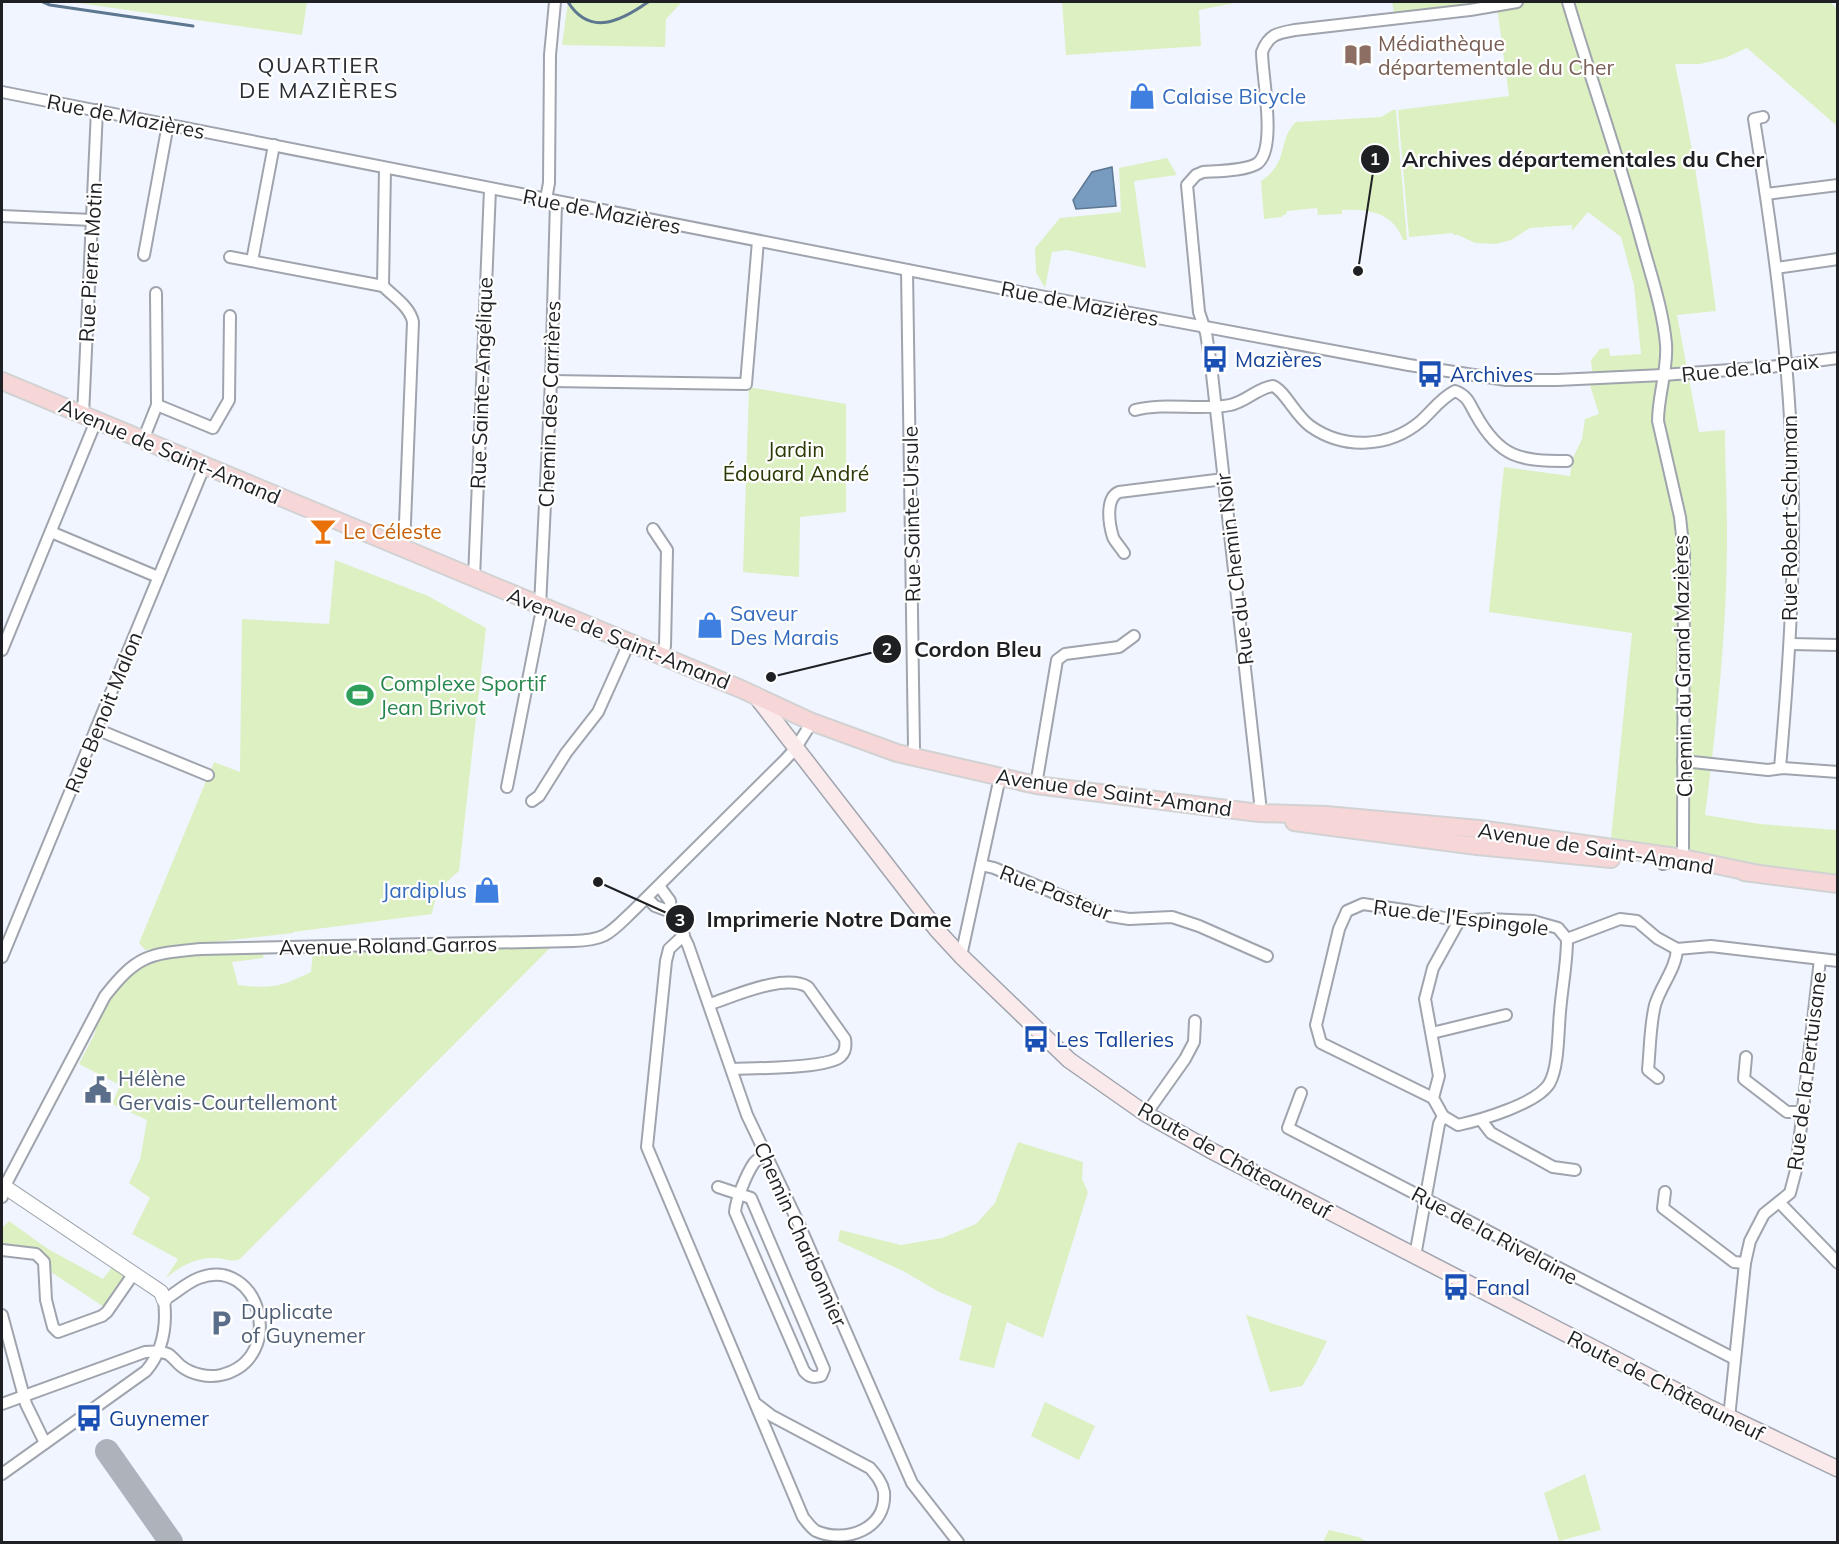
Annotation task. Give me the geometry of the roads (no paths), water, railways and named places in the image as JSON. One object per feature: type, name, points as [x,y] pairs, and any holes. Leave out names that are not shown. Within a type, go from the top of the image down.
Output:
[{"type":"main road","name":"Avenue de Saint-Amand","points":[[2,381],[661,655],[812,722],[872,745],[913,757],[1036,785],[1259,813],[1303,825],[1478,838],[1683,858],[1754,873]]},
{"type":"main road","name":"Route de Châteauneuf","points":[[755,695],[937,930],[1069,1060],[1146,1114],[1210,1150],[1729,1418],[1838,1469]]},
{"type":"main road","name":"Avenue de Saint-Amand","points":[[1539,845],[1663,864],[1838,884]]},
{"type":"street","points":[[1204,326],[1199,312],[1187,185],[1196,175],[1203,172],[1246,167],[1257,163],[1262,158],[1268,140],[1262,62],[1262,52],[1266,42],[1280,33],[1295,30],[1517,2]]},
{"type":"street","name":"Chemin du Grand Mazières","points":[[1568,2],[1625,179],[1658,303],[1665,341],[1658,421],[1680,517],[1683,546],[1683,858]]},
{"type":"street","name":"Chemin des Carrières","points":[[507,787],[542,607],[551,381],[550,55],[555,5]]},
{"type":"street","name":"Rue de Mazières","points":[[2,92],[907,270],[1461,373]]},
{"type":"street","name":"Rue Pierre Motin","points":[[2,650],[51,532],[89,418],[92,220],[97,110]]},
{"type":"street","name":"Rue Robert Schuman","points":[[1763,117],[1754,119],[1776,268],[1786,365],[1793,505],[1790,644],[1780,768]]},
{"type":"street","points":[[144,255],[168,124]]},
{"type":"street","points":[[252,261],[274,145]]},
{"type":"street","points":[[383,286],[386,168]]},
{"type":"street","points":[[1766,194],[1838,185]]},
{"type":"street","name":"Rue Sainte-Angélique","points":[[474,578],[490,189]]},
{"type":"street","points":[[2,216],[92,220]]},
{"type":"street","points":[[551,381],[746,384],[758,241]]},
{"type":"street","points":[[230,257],[383,286],[412,315],[404,548]]},
{"type":"street","points":[[1776,268],[1838,259]]},
{"type":"street","name":"Rue Sainte-Ursule","points":[[907,270],[915,748],[913,757]]},
{"type":"street","points":[[143,440],[157,405],[156,293]]},
{"type":"street","points":[[157,405],[213,428],[229,400],[230,316]]},
{"type":"street","name":"Rue du Chemin Noir","points":[[1204,326],[1252,713],[1259,813]]},
{"type":"street","name":"Rue de la Paix","points":[[1461,373],[1506,380],[1533,381],[1663,375],[1786,365],[1838,358]]},
{"type":"street","points":[[1458,392],[1461,373]]},
{"type":"street","points":[[1135,410],[1147,407],[1215,407],[1241,402],[1266,387],[1273,386],[1279,388],[1291,408],[1311,426],[1339,440],[1369,443],[1394,438],[1408,431],[1445,395],[1455,391],[1465,394],[1482,425],[1505,450],[1517,457],[1567,461]]},
{"type":"street","name":"Rue Benoit Malon","points":[[2,957],[204,466]]},
{"type":"street","points":[[1124,553],[1113,537],[1109,501],[1113,495],[1119,492],[1224,479]]},
{"type":"street","points":[[653,529],[668,550],[665,646],[661,655]]},
{"type":"street","points":[[51,532],[158,577]]},
{"type":"street","points":[[1036,785],[1057,660],[1065,654],[1119,647],[1134,636]]},
{"type":"street","points":[[532,801],[539,796],[566,753],[598,712],[629,643]]},
{"type":"street","points":[[1790,644],[1838,645]]},
{"type":"street","name":"Avenue Roland Garros","points":[[3,1190],[105,996],[120,976],[140,960],[161,953],[200,949],[594,940],[609,934],[659,886],[795,749],[812,722]]},
{"type":"street","points":[[96,729],[208,775]]},
{"type":"street","points":[[1683,761],[1768,770],[1780,768],[1838,772]]},
{"type":"street","points":[[961,956],[1000,777]]},
{"type":"street","points":[[1663,864],[1683,858]]},
{"type":"street","name":"Rue Pasteur","points":[[981,865],[994,868],[1110,916],[1129,919],[1172,917],[1267,956]]},
{"type":"street","name":"Chemin Charbonnier","points":[[659,886],[670,901],[671,912],[684,935],[747,1115],[798,1222],[912,1483],[958,1542]]},
{"type":"street","points":[[646,898],[655,906],[671,912]]},
{"type":"street","name":"Rue de l'Espingole","points":[[1433,1098],[1321,1043],[1316,1025],[1339,929],[1347,911],[1363,904],[1459,921],[1533,921],[1558,928],[1567,939],[1567,959],[1555,1065],[1549,1084],[1536,1096],[1481,1120],[1458,1125],[1443,1116]]},
{"type":"street","points":[[1567,939],[1620,919],[1637,921],[1657,938],[1677,949],[1711,946],[1838,961]]},
{"type":"street","points":[[1415,1256],[1424,1198],[1439,1124],[1443,1116],[1433,1098],[1439,1076],[1425,999],[1433,968],[1459,921]]},
{"type":"street","points":[[684,935],[669,949],[666,961],[647,1147],[803,1517],[816,1532],[830,1538],[858,1538],[868,1531],[877,1521],[884,1493],[880,1479],[870,1468],[772,1416],[755,1403]]},
{"type":"street","points":[[1658,1078],[1648,1070],[1655,1006],[1664,982],[1677,960],[1677,949]]},
{"type":"street","name":"Rue de la Pertuisane","points":[[1729,1418],[1745,1263],[1750,1241],[1764,1214],[1790,1193],[1796,1170],[1820,959]]},
{"type":"street","points":[[710,1004],[781,982],[801,983],[808,987],[845,1039],[845,1050],[842,1056],[828,1064],[732,1069]]},
{"type":"street","points":[[1432,1033],[1506,1015]]},
{"type":"street","points":[[1146,1114],[1185,1059],[1194,1042],[1195,1021]]},
{"type":"street","points":[[1746,1057],[1744,1079],[1787,1112],[1803,1112]]},
{"type":"street","name":"Rue de la Rivelaine","points":[[1301,1093],[1288,1128],[1735,1359]]},
{"type":"street","points":[[1481,1120],[1491,1133],[1553,1167],[1575,1170]]},
{"type":"street","points":[[718,1187],[740,1193],[752,1198],[824,1369],[821,1376],[815,1378],[808,1376],[804,1371],[735,1212],[736,1202],[740,1193],[755,1161],[766,1155]]},
{"type":"street","points":[[2,1474],[146,1371],[158,1352],[165,1324],[162,1293],[3,1190]]},
{"type":"street","points":[[1665,1192],[1663,1208],[1734,1262],[1745,1263]]},
{"type":"street","points":[[1779,1202],[1838,1263]]},
{"type":"street","points":[[2,1250],[36,1254],[44,1262],[46,1300],[53,1327],[58,1332],[102,1316],[134,1273]]},
{"type":"street","points":[[2,1404],[145,1352],[169,1355],[183,1368],[201,1375],[221,1375],[239,1367],[253,1353],[260,1334],[260,1315],[252,1296],[238,1282],[220,1275],[200,1277],[164,1300]]},
{"type":"street","points":[[2,1315],[23,1396],[45,1443]]},
{"type":"water","points":[[1112,167],[1116,206],[1076,209],[1073,200],[1092,172]]},
{"type":"waterway","points":[[43,2],[50,5],[193,26]]},
{"type":"waterway","points":[[568,2],[577,13],[596,22],[617,20],[648,2]]},
{"type":"place","name":"Médiathèque départementale du Cher","points":[[1358,55]]},
{"type":"place","name":"Calaise Bicycle","points":[[1142,96]]},
{"type":"place","name":"Archives départementales du Cher","points":[[1358,271]]},
{"type":"place","name":"Mazières","points":[[1215,359]]},
{"type":"place","name":"Archives","points":[[1430,374]]},
{"type":"place","name":"Le Céleste","points":[[323,531]]},
{"type":"place","name":"Saveur Des Marais","points":[[710,625]]},
{"type":"place","name":"Cordon Bleu","points":[[771,677]]},
{"type":"place","name":"Complexe Sportif Jean Brivot","points":[[360,695]]},
{"type":"place","name":"Imprimerie Notre Dame","points":[[598,882]]},
{"type":"place","name":"Jardiplus","points":[[487,890]]},
{"type":"place","name":"Les Talleries","points":[[1036,1039]]},
{"type":"place","name":"Hélène Gervais-Courtellemont","points":[[98,1090]]},
{"type":"place","name":"Fanal","points":[[1456,1287]]},
{"type":"place","name":"Duplicate of Guynemer","points":[[221,1323]]},
{"type":"place","name":"Guynemer","points":[[89,1418]]},
{"type":"district","name":"QUARTIER DE MAZIÈRES","points":[[319,78]]},
{"type":"park label","name":"Jardin Édouard André","points":[[796,461]]}]
